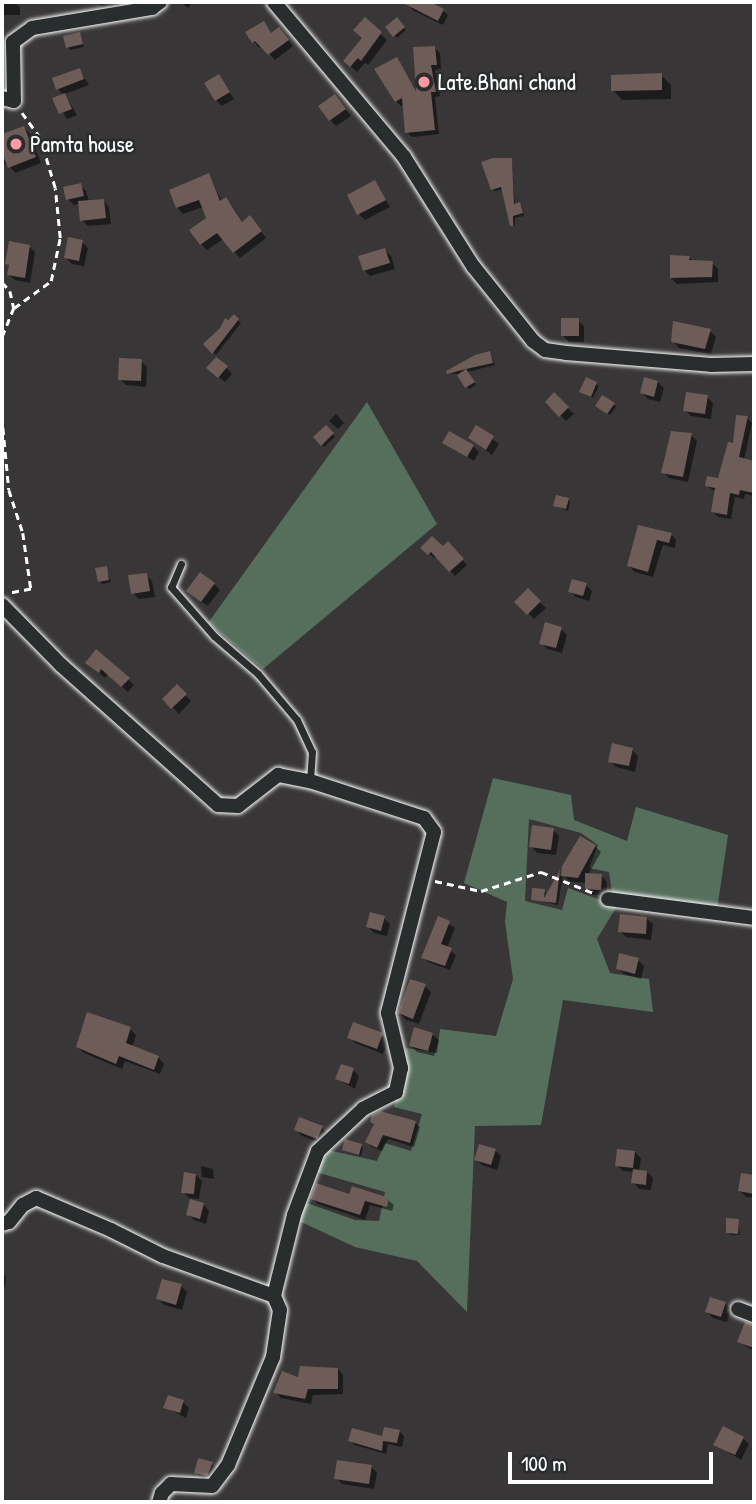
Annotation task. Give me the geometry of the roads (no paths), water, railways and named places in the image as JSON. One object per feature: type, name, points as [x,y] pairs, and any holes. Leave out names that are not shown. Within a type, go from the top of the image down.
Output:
[{"type":"street","points":[[8,99],[16,64],[13,42],[32,28],[152,8],[160,2]]},
{"type":"street","points":[[274,2],[404,156],[473,266],[533,341],[545,350],[566,353],[711,365],[754,364]]},
{"type":"street","points":[[2,605],[61,665],[218,804],[238,806],[278,775],[310,781],[424,818],[434,832],[388,1013],[401,1068],[396,1092],[363,1109],[318,1151],[294,1215],[274,1296],[280,1310],[273,1357],[228,1465],[212,1486],[171,1484],[162,1493],[159,1502]]},
{"type":"street","points":[[608,899],[754,918]]},
{"type":"street","points":[[2,1224],[9,1222],[23,1205],[36,1198],[163,1256],[274,1296]]},
{"type":"street","points":[[738,1310],[754,1315]]},
{"type":"lane","points":[[181,564],[171,587],[214,636],[258,674],[297,720],[312,752],[310,781]]},
{"type":"place","name":"Late.Bhani chand","points":[[424,82]]},
{"type":"place","name":"Pamta house","points":[[16,144]]}]
